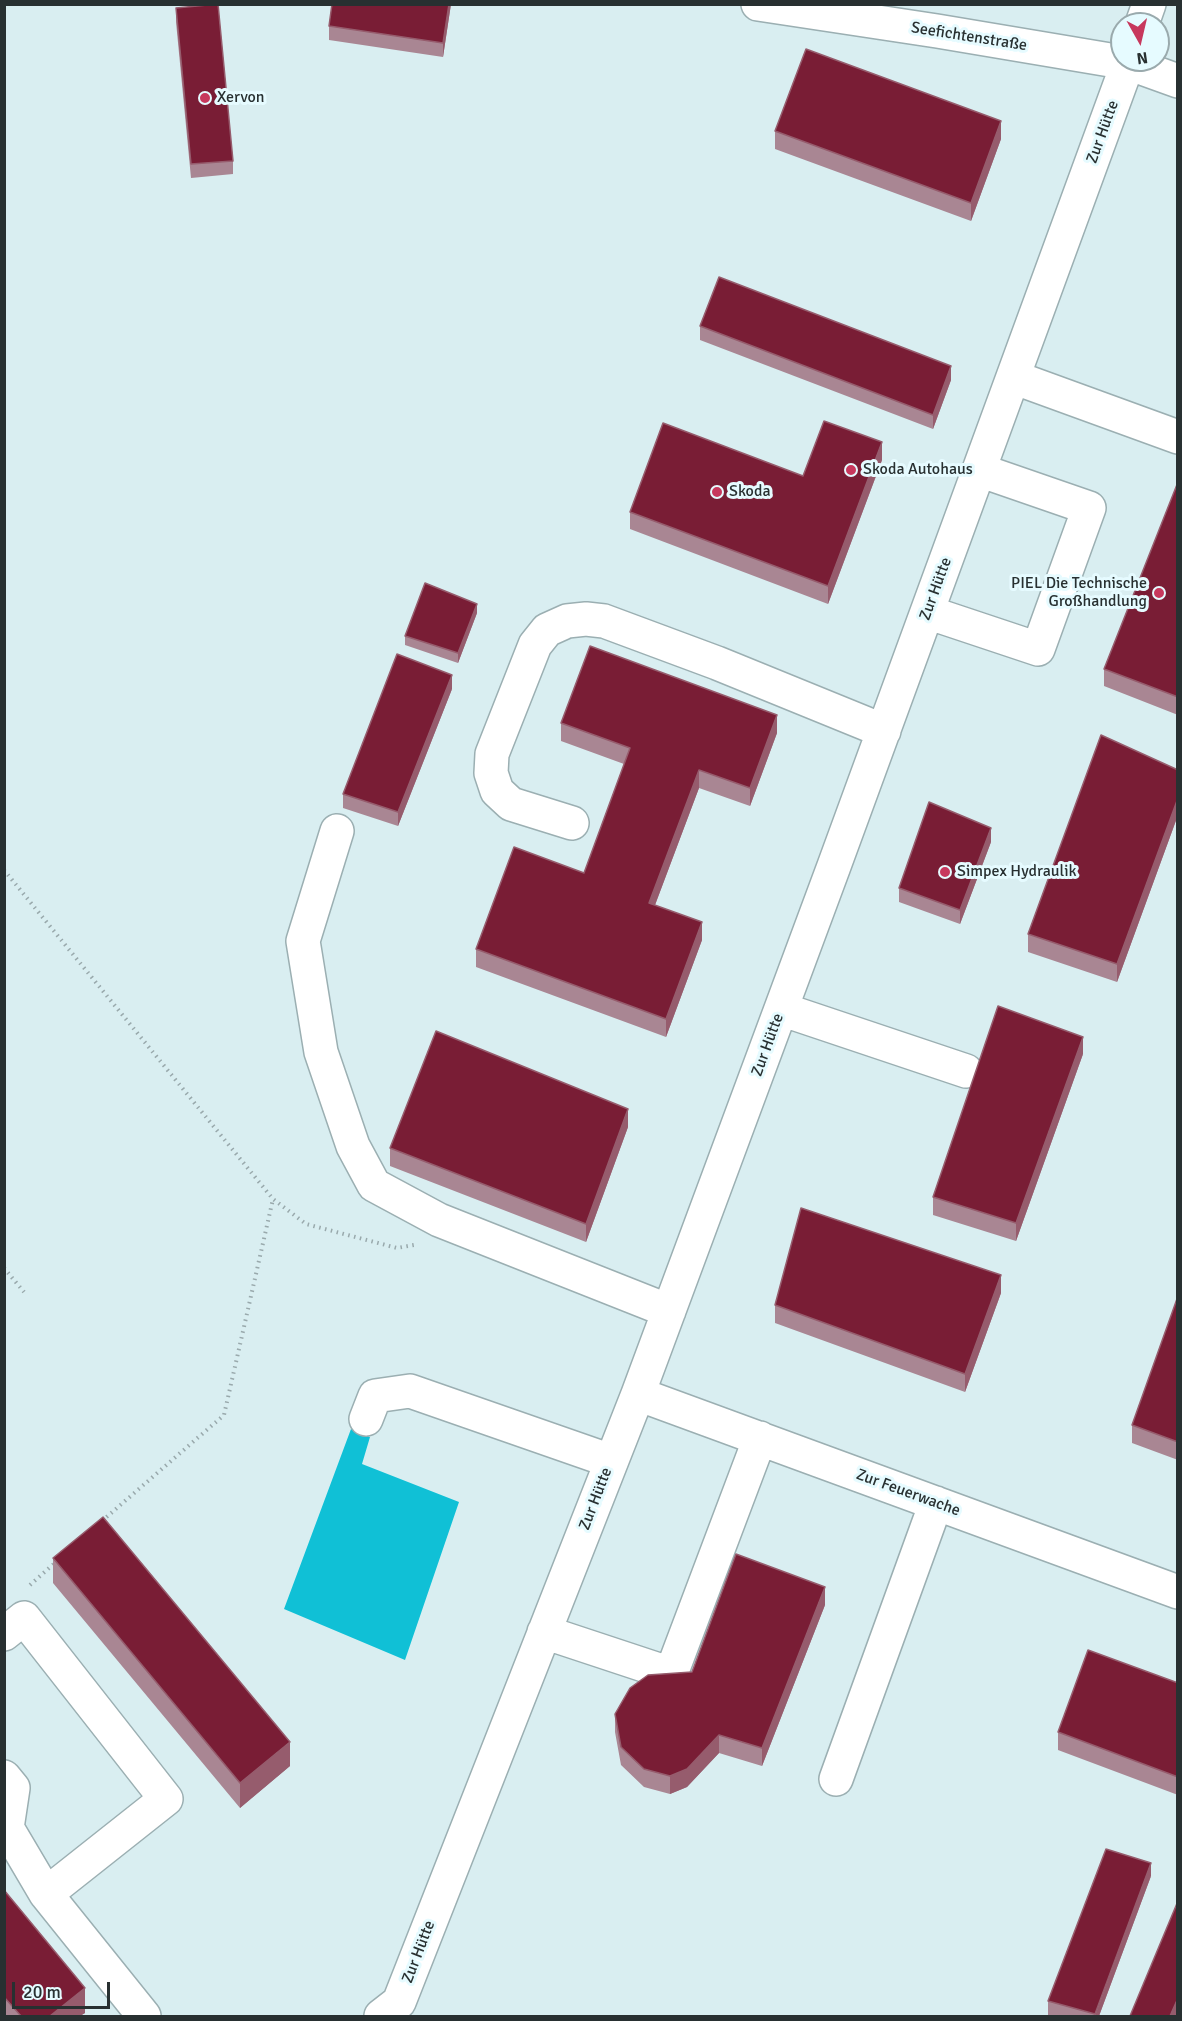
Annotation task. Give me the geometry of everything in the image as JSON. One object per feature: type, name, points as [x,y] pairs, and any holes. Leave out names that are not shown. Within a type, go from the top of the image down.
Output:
[{"type":"street","name":"Seefichtenstraße","points":[[758,4],[1110,59]]},
{"type":"street","name":"Zur Hütte","points":[[381,2016],[399,2002],[638,1394],[1125,72]]},
{"type":"street","name":"Seefichtenstraße","points":[[1155,72],[1178,81]]},
{"type":"street","points":[[1013,377],[1178,437]]},
{"type":"street","points":[[927,612],[1038,650],[1089,508],[979,470]]},
{"type":"street","points":[[572,823],[511,804],[497,790],[492,772],[492,754],[535,645],[547,630],[567,621],[586,619],[604,621],[717,663],[884,731]]},
{"type":"street","points":[[337,831],[303,941],[321,1052],[353,1146],[374,1185],[439,1220],[669,1311]]},
{"type":"street","points":[[781,1009],[966,1071]]},
{"type":"street","points":[[366,1419],[375,1396],[410,1391],[611,1461]]},
{"type":"street","name":"Zur Feuerwache","points":[[638,1394],[1178,1592]]},
{"type":"street","points":[[544,1632],[671,1674],[760,1438]]},
{"type":"street","points":[[836,1779],[936,1503]]},
{"type":"street","points":[[14,1626],[166,1799],[46,1894]]},
{"type":"street","points":[[4,1777],[13,1788],[7,1828],[46,1894],[144,2016]]},
{"type":"path","points":[[4,870],[273,1199],[306,1224],[397,1248],[418,1244]]},
{"type":"path","points":[[99,1524],[224,1415],[273,1199]]},
{"type":"path","points":[[4,1268],[24,1292]]},
{"type":"path","points":[[14,1626],[28,1586],[64,1555]]},
{"type":"water","points":[[351,1429],[370,1437],[362,1464],[459,1502],[405,1660],[284,1609]]},
{"type":"building","name":"Xervon","points":[[218,4],[233,161],[191,164],[176,8]]},
{"type":"building","points":[[332,4],[449,4],[443,43],[329,26]]},
{"type":"building","points":[[806,49],[1001,121],[971,203],[775,131]]},
{"type":"building","points":[[719,277],[951,366],[933,415],[700,326]]},
{"type":"building","points":[[824,421],[882,442],[828,586],[630,512],[663,423],[803,476]]},
{"type":"building","name":"PIEL Die Technische Großhandlung","points":[[1178,482],[1178,697],[1104,669]]},
{"type":"building","points":[[425,583],[477,604],[458,653],[405,636]]},
{"type":"building","points":[[590,646],[777,715],[750,788],[699,770],[649,903],[702,922],[666,1019],[476,949],[514,847],[584,873],[630,748],[561,723]]},
{"type":"building","points":[[397,654],[452,675],[398,812],[343,794]]},
{"type":"building","points":[[1101,735],[1178,770],[1178,798],[1117,964],[1028,934]]},
{"type":"building","name":"Simpex Hydraulik","points":[[929,802],[991,828],[960,910],[899,888]]},
{"type":"building","points":[[998,1006],[1083,1037],[1016,1223],[933,1197]]},
{"type":"building","points":[[436,1031],[628,1109],[586,1224],[390,1148]]},
{"type":"building","points":[[801,1208],[1001,1275],[965,1374],[775,1305]]},
{"type":"building","points":[[1178,1296],[1178,1442],[1132,1425]]},
{"type":"building","points":[[103,1517],[290,1742],[240,1783],[53,1558]]},
{"type":"building","points":[[736,1554],[825,1587],[762,1748],[719,1735],[687,1769],[670,1776],[644,1769],[621,1747],[615,1714],[630,1688],[648,1675],[692,1672]]},
{"type":"building","points":[[1088,1650],[1178,1683],[1178,1777],[1058,1732]]},
{"type":"building","points":[[1106,1849],[1151,1863],[1095,2014],[1048,2001]]},
{"type":"building","points":[[4,1890],[85,1988],[50,2016],[21,2016],[4,1997]]},
{"type":"building","points":[[1178,1901],[1178,1998],[1170,2016],[1130,2016]]},
{"type":"place","name":"Xervon","points":[[205,98]]},
{"type":"place","name":"Skoda Autohaus","points":[[851,470]]},
{"type":"place","name":"Skoda","points":[[717,492]]},
{"type":"place","name":"PIEL Die Technische Großhandlung","points":[[1159,593]]},
{"type":"place","name":"Simpex Hydraulik","points":[[945,872]]}]
